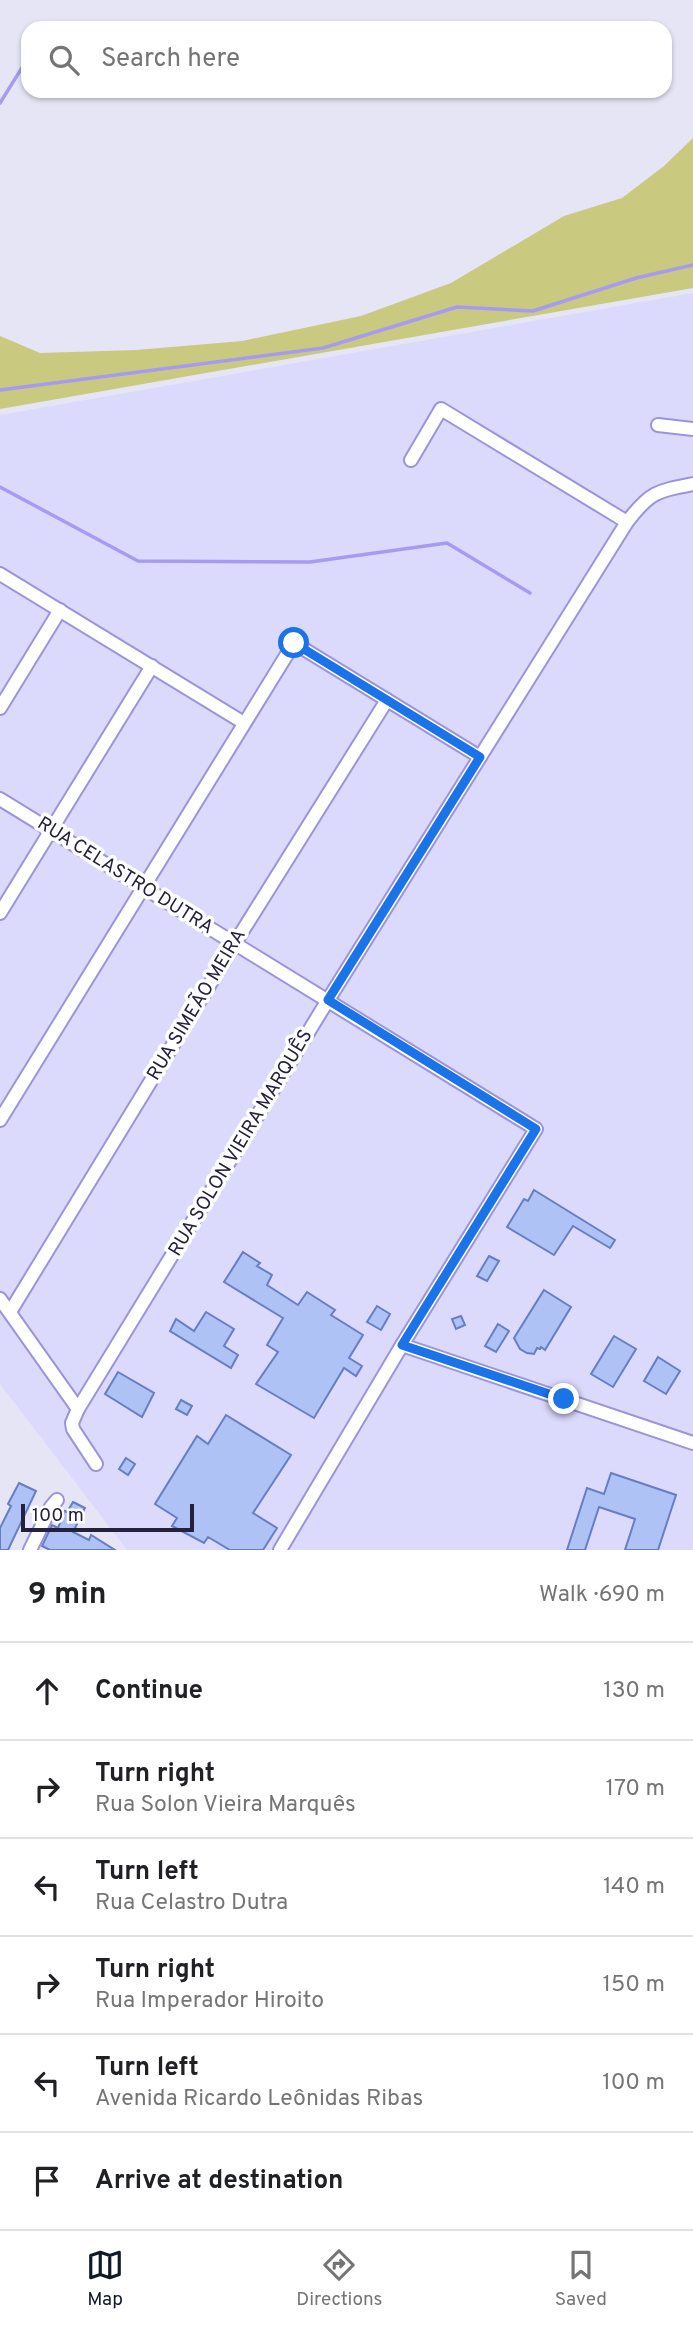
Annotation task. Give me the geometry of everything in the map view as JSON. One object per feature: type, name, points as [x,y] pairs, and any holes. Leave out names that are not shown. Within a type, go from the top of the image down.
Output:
[{"type":"street","points":[[411,460],[441,409],[627,522]]},
{"type":"street","points":[[657,425],[693,429]]},
{"type":"street","name":"RUA SOLON VIEIRA MARQUÊS","points":[[78,1409],[328,1000],[627,522],[652,494],[693,484]]},
{"type":"street","points":[[0,574],[244,723]]},
{"type":"street","points":[[0,708],[60,610]]},
{"type":"street","points":[[0,1120],[294,643],[480,757]]},
{"type":"street","points":[[0,913],[152,666]]},
{"type":"street","name":"RUA SIMEÃO MEIRA","points":[[10,1312],[387,700]]},
{"type":"street","name":"RUA CELASTRO DUTRA","points":[[0,799],[536,1129],[402,1345]]},
{"type":"street","points":[[0,1299],[78,1409],[72,1423],[73,1429],[96,1464]]},
{"type":"street","points":[[280,1550],[402,1345],[693,1443]]},
{"type":"street","points":[[30,1550],[57,1500]]},
{"type":"shaded area","points":[[693,138],[693,288],[0,409],[0,336],[40,353],[136,350],[242,341],[361,316],[451,283],[564,216],[622,198],[664,166]]},
{"type":"shaded area","points":[[693,293],[693,1550],[127,1550],[0,1384],[0,415]]},
{"type":"building","points":[[534,1190],[615,1240],[610,1248],[573,1226],[554,1255],[507,1227],[524,1199],[528,1201]]},
{"type":"building","points":[[243,1252],[260,1263],[257,1266],[272,1275],[267,1285],[298,1305],[307,1292],[335,1310],[331,1315],[363,1335],[349,1358],[362,1366],[356,1376],[344,1368],[314,1418],[256,1384],[278,1352],[267,1345],[283,1318],[224,1282]]},
{"type":"building","points":[[489,1256],[499,1261],[487,1281],[477,1276]]},
{"type":"building","points":[[544,1290],[571,1307],[545,1350],[541,1347],[537,1348],[534,1354],[527,1353],[520,1349],[514,1338]]},
{"type":"building","points":[[377,1306],[390,1314],[381,1330],[367,1322]]},
{"type":"building","points":[[206,1312],[234,1329],[224,1346],[238,1355],[231,1368],[170,1331],[176,1319],[194,1331]]},
{"type":"building","points":[[461,1316],[465,1325],[456,1329],[452,1319]]},
{"type":"building","points":[[498,1324],[509,1331],[496,1352],[485,1346]]},
{"type":"building","points":[[614,1336],[636,1349],[613,1387],[591,1374]]},
{"type":"building","points":[[658,1357],[680,1371],[666,1394],[644,1381]]},
{"type":"building","points":[[118,1372],[154,1393],[142,1417],[105,1394]]},
{"type":"building","points":[[181,1400],[192,1406],[187,1415],[176,1409]]},
{"type":"building","points":[[226,1415],[291,1455],[253,1513],[277,1528],[263,1550],[230,1550],[208,1537],[204,1543],[172,1526],[177,1518],[155,1504],[197,1436],[208,1444]]},
{"type":"building","points":[[126,1458],[135,1464],[128,1475],[119,1469]]},
{"type":"building","points":[[611,1473],[676,1495],[658,1550],[625,1550],[635,1519],[599,1507],[585,1550],[567,1550],[587,1488],[604,1494]]},
{"type":"building","points":[[19,1483],[36,1491],[8,1550],[0,1550],[0,1528]]},
{"type":"building","points":[[73,1502],[85,1508],[73,1532],[89,1540],[91,1535],[115,1550],[50,1550],[42,1546],[52,1525],[58,1528],[65,1511],[67,1512]]},
{"type":"waterway","points":[[0,103],[21,69]]},
{"type":"waterway","points":[[0,390],[323,348],[457,307],[533,311],[636,278],[693,265]]},
{"type":"waterway","points":[[0,487],[138,561],[310,562],[447,543],[530,593]]},
{"type":"route","points":[[294,643],[480,757],[328,1000],[536,1129],[402,1345],[564,1399]]}]
